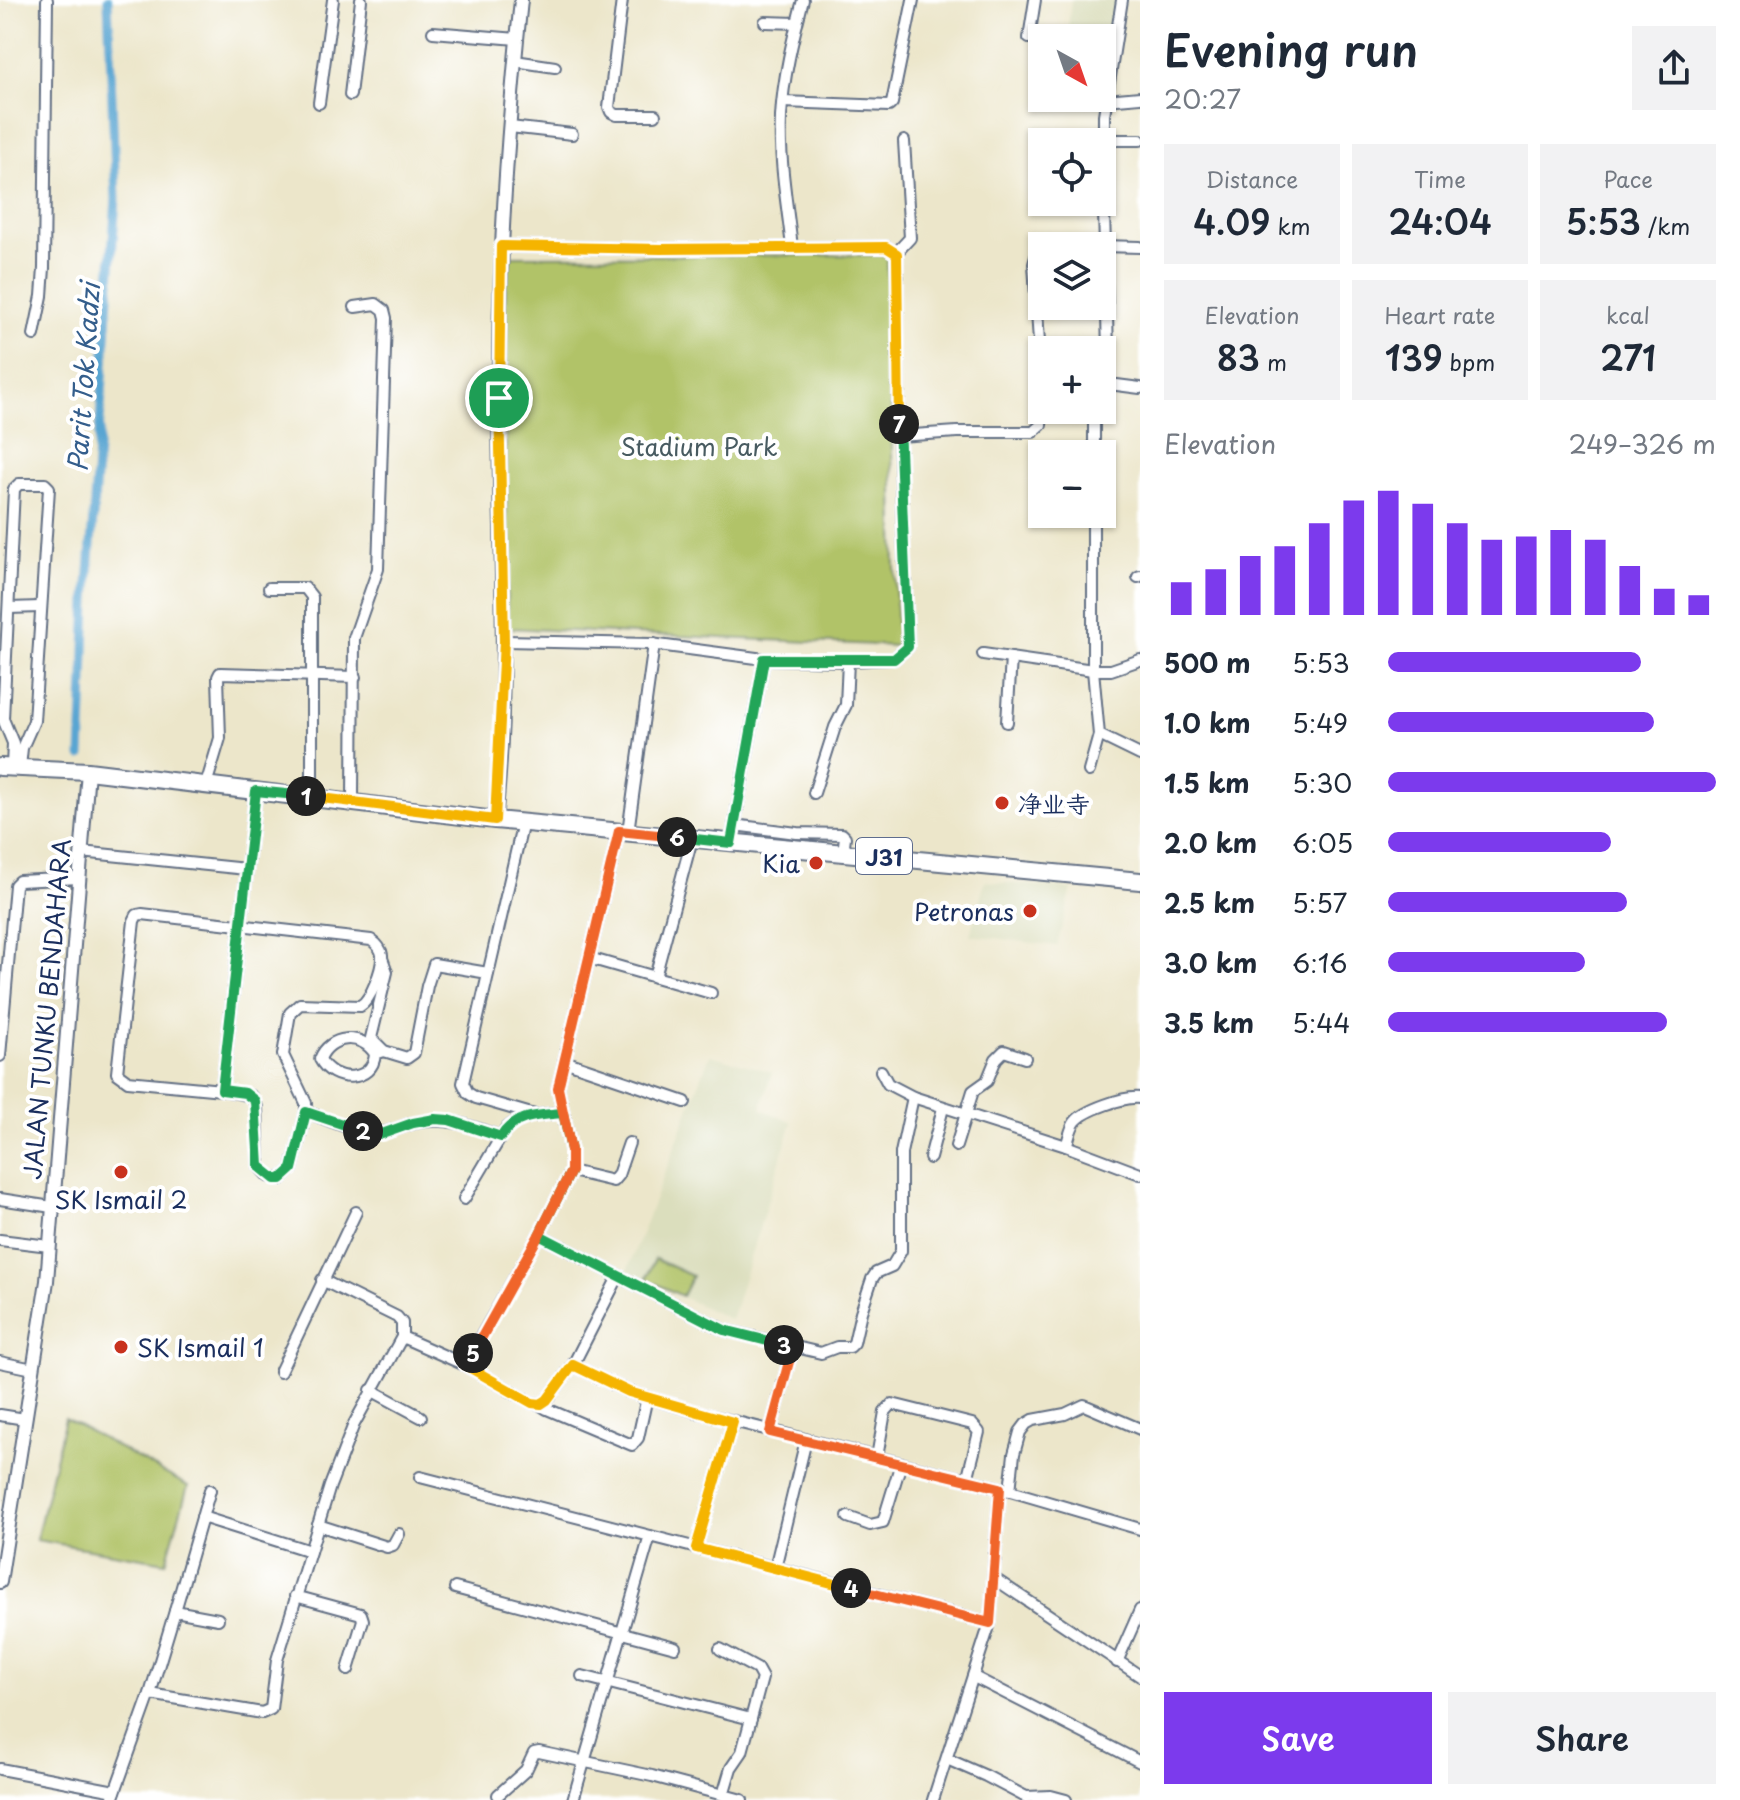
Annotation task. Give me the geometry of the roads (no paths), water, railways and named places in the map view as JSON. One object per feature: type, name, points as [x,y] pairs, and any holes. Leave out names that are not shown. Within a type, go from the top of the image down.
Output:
[{"type":"main road","name":"J31","points":[[11,767],[88,771],[495,820],[731,843],[796,840],[843,853],[1140,881]]},
{"type":"street","points":[[34,335],[42,296],[46,208],[47,0]]},
{"type":"street","points":[[319,103],[333,0]]},
{"type":"street","points":[[350,95],[361,0]]},
{"type":"street","points":[[495,820],[504,641],[499,398],[501,246],[521,0]]},
{"type":"street","points":[[622,0],[609,107],[617,115],[655,115]]},
{"type":"street","points":[[792,247],[781,139],[783,102],[803,0]]},
{"type":"street","points":[[783,102],[889,106],[913,0]]},
{"type":"street","points":[[1031,24],[1035,0]]},
{"type":"street","points":[[1116,38],[1122,0]]},
{"type":"street","points":[[765,22],[797,23]]},
{"type":"street","points":[[433,32],[517,39]]},
{"type":"street","points":[[515,61],[555,67]]},
{"type":"street","points":[[1116,99],[1140,97]]},
{"type":"street","points":[[510,127],[572,134]]},
{"type":"street","points":[[1116,140],[1140,140]]},
{"type":"street","points":[[504,641],[654,644],[764,659],[848,661],[894,659],[908,647],[899,436],[896,253],[910,238],[904,141]]},
{"type":"street","points":[[501,246],[886,247],[896,253]]},
{"type":"street","points":[[1116,246],[1140,247]]},
{"type":"street","points":[[353,803],[355,632],[378,569],[386,318],[384,310],[376,304],[355,307]]},
{"type":"street","points":[[1116,386],[1140,388]]},
{"type":"street","points":[[899,436],[1033,432],[1041,424]]},
{"type":"street","points":[[19,484],[45,484],[49,488],[34,721],[11,767],[13,743],[3,719],[14,489],[19,484]]},
{"type":"street","points":[[1089,771],[1099,735],[1093,670],[1093,528]]},
{"type":"street","points":[[269,588],[309,590],[312,597],[312,797]]},
{"type":"street","points":[[9,608],[40,607]]},
{"type":"street","points":[[465,1365],[539,1235],[571,1171],[571,1150],[558,1088],[623,832],[654,644]]},
{"type":"street","points":[[983,654],[1093,670],[1111,670],[1140,660]]},
{"type":"street","points":[[1007,722],[1011,658]]},
{"type":"street","points":[[731,843],[764,659]]},
{"type":"street","points":[[814,793],[835,727],[846,705],[848,661]]},
{"type":"street","points":[[206,785],[220,738],[220,673],[355,677]]},
{"type":"street","points":[[1099,735],[1140,755]]},
{"type":"street","name":"JALAN TUNKU BENDAHARA","points":[[0,1582],[47,1281],[88,771]]},
{"type":"street","points":[[222,1090],[256,791]]},
{"type":"street","points":[[523,822],[463,1083],[468,1093],[476,1098],[535,1115]]},
{"type":"street","points":[[734,825],[796,840]]},
{"type":"street","points":[[655,977],[692,839]]},
{"type":"street","points":[[81,852],[246,869]]},
{"type":"street","points":[[0,1056],[4,945],[15,885],[19,881],[79,878]]},
{"type":"street","points":[[380,1052],[371,1038],[387,972],[378,945],[371,940],[142,914],[137,915],[134,921],[117,1068],[121,1078],[128,1081],[245,1093],[255,1101],[259,1166],[275,1179],[281,1179],[292,1169],[306,1112],[306,1103],[283,1055],[290,1013],[300,1004],[360,1006],[370,998],[382,958]]},
{"type":"street","points":[[589,958],[711,993]]},
{"type":"street","points":[[380,1052],[369,1071],[352,1078],[327,1070],[320,1059],[329,1044],[351,1039],[380,1052],[407,1058],[414,1053],[434,964],[488,973]]},
{"type":"street","points":[[956,1146],[973,1091],[987,1081],[998,1055],[1004,1051],[1025,1058]]},
{"type":"street","points":[[564,1061],[685,1102]]},
{"type":"street","points":[[881,1071],[888,1084],[913,1097],[1066,1146],[1140,1174]]},
{"type":"street","points":[[539,1235],[724,1330],[821,1353],[837,1347],[850,1347],[854,1343],[872,1279],[898,1259],[901,1242],[901,1153],[913,1097]]},
{"type":"street","points":[[1066,1146],[1074,1124],[1082,1117],[1123,1099],[1140,1098]]},
{"type":"street","points":[[930,1158],[943,1108]]},
{"type":"street","points":[[306,1112],[361,1131],[382,1134],[435,1119],[449,1120],[501,1137]]},
{"type":"street","points":[[464,1199],[512,1123],[535,1115],[563,1113]]},
{"type":"street","points":[[571,1171],[613,1181],[629,1143]]},
{"type":"street","points":[[0,1199],[52,1207]]},
{"type":"street","points":[[280,1372],[356,1212]]},
{"type":"street","points":[[0,1240],[49,1246]]},
{"type":"street","points":[[539,1404],[552,1395],[573,1365],[618,1277]]},
{"type":"street","points":[[150,1694],[262,1713],[271,1709],[277,1660],[342,1451],[371,1390],[402,1337],[402,1323],[397,1317],[322,1280]]},
{"type":"street","points":[[402,1337],[465,1365],[532,1403],[632,1445],[638,1438],[647,1397]]},
{"type":"street","points":[[770,1432],[793,1347]]},
{"type":"street","points":[[0,1362],[33,1369]]},
{"type":"street","points":[[573,1365],[629,1392],[770,1432],[1005,1490],[1140,1529]]},
{"type":"street","points":[[371,1390],[421,1417]]},
{"type":"street","points":[[877,1457],[885,1412],[892,1404],[958,1420],[977,1426],[979,1432],[967,1480]]},
{"type":"street","points":[[933,1800],[990,1623],[1005,1490],[1020,1432],[1033,1420],[1065,1414],[1084,1405],[1140,1429]]},
{"type":"street","points":[[0,1415],[25,1419]]},
{"type":"street","points":[[696,1548],[733,1422]]},
{"type":"street","points":[[775,1568],[806,1440]]},
{"type":"street","points":[[848,1517],[870,1525],[883,1522],[901,1463]]},
{"type":"street","points":[[420,1477],[990,1623]]},
{"type":"street","points":[[0,1769],[114,1796],[150,1694],[210,1490]]},
{"type":"street","points":[[202,1517],[310,1551]]},
{"type":"street","points":[[318,1525],[387,1547],[393,1545],[399,1534]]},
{"type":"street","points":[[573,1800],[650,1536]]},
{"type":"street","points":[[995,1579],[1140,1676]]},
{"type":"street","points":[[455,1588],[675,1647]]},
{"type":"street","points":[[295,1596],[361,1614],[363,1620],[348,1670]]},
{"type":"street","points":[[1117,1662],[1140,1610]]},
{"type":"street","points":[[175,1611],[218,1619]]},
{"type":"street","points":[[720,1649],[761,1674],[742,1752],[731,1768],[723,1795]]},
{"type":"street","points":[[582,1676],[751,1719]]},
{"type":"street","points":[[974,1677],[1140,1762]]},
{"type":"street","points":[[498,1795],[526,1770],[534,1753],[652,1776],[742,1800]]},
{"type":"street","points":[[947,1759],[1026,1797],[1051,1796],[1066,1800]]},
{"type":"waterway","name":"Parit Tok Kadzi","points":[[81,756],[87,600],[116,199],[108,0]]},
{"type":"place","name":"净业寺","points":[[1002,803]]},
{"type":"place","name":"Kia","points":[[816,863]]},
{"type":"place","name":"Petronas","points":[[1030,911]]},
{"type":"place","name":"SK Ismail 2","points":[[121,1172]]},
{"type":"place","name":"SK Ismail 1","points":[[121,1347]]},
{"type":"park label","name":"Stadium Park","points":[[699,446]]}]
